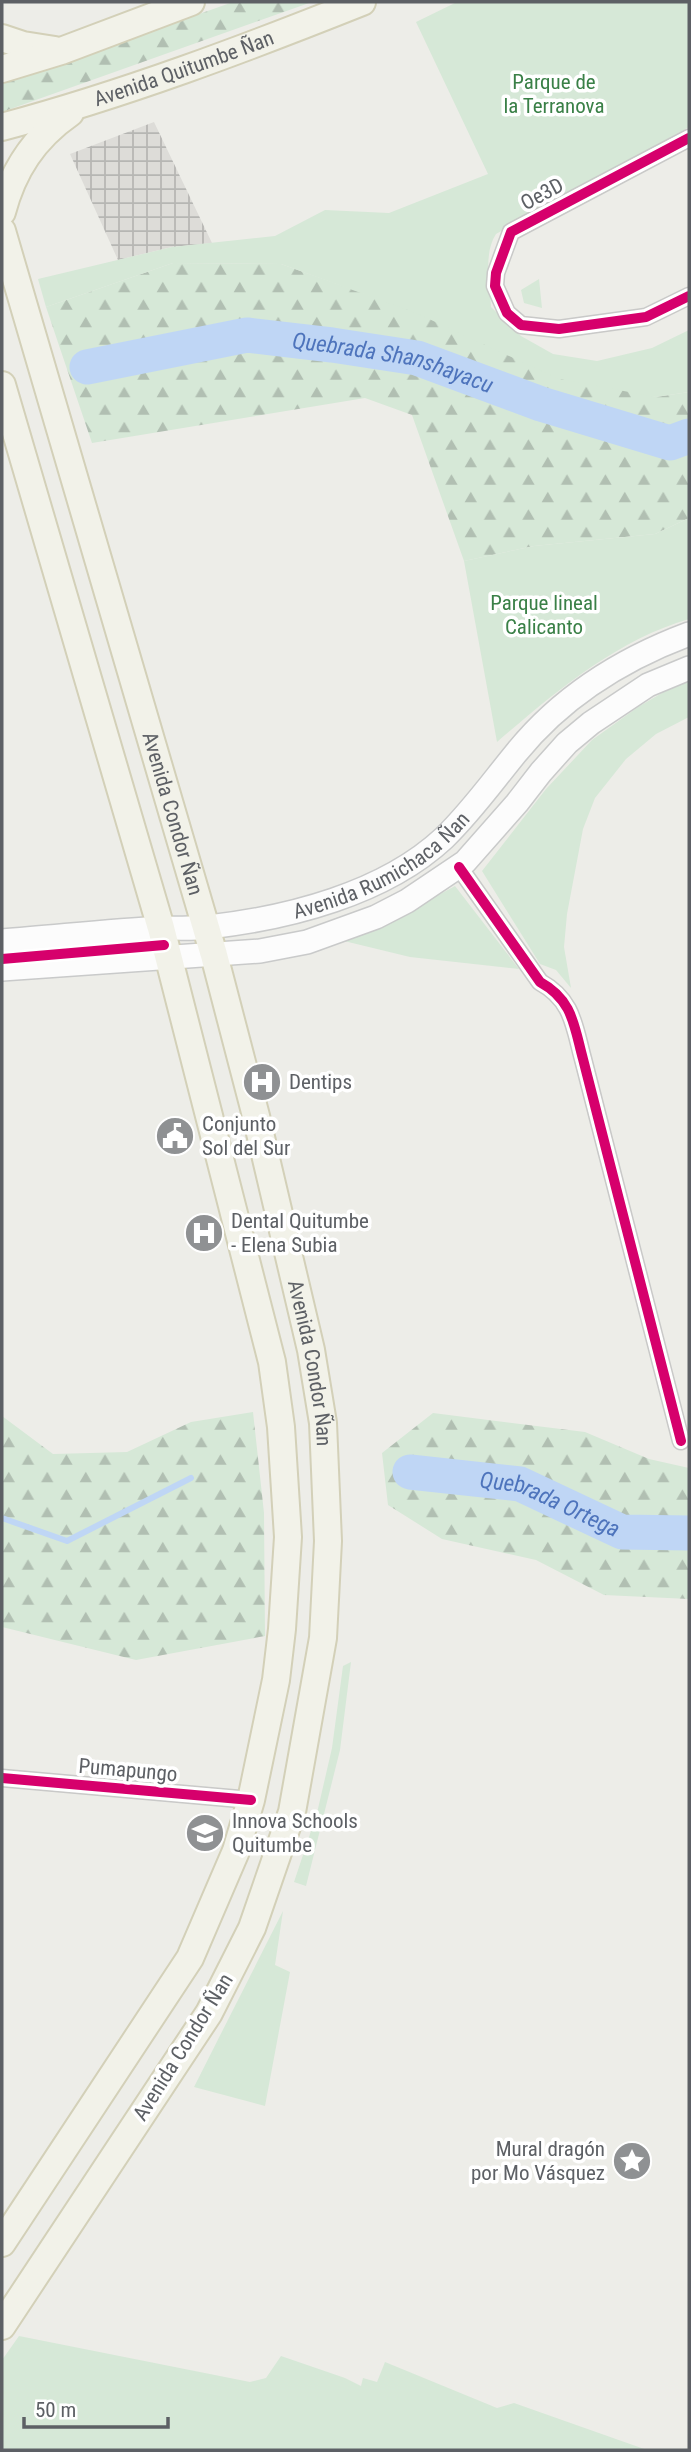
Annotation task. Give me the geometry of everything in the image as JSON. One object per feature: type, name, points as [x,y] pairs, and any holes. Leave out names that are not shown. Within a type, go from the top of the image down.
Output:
[{"type":"main road","points":[[2,69],[61,51],[191,2]]},
{"type":"main road","name":"Avenida Quitumbe Ñan","points":[[2,127],[80,106],[362,2]]},
{"type":"main road","points":[[2,38],[23,45],[61,51]]},
{"type":"main road","points":[[2,212],[9,187],[26,155],[50,127],[80,106]]},
{"type":"main road","name":"Avenida Condor Ñan","points":[[2,231],[214,955],[256,1116],[311,1350],[323,1423],[328,1541],[323,1638],[292,1812],[252,1928],[209,2014],[2,2326]]},
{"type":"main road","name":"Avenida Condor Ñan","points":[[2,385],[161,928],[272,1362],[281,1427],[288,1537],[276,1680],[251,1800],[236,1851],[190,1958],[2,2244]]},
{"type":"main road","points":[[679,638],[685,669]]},
{"type":"main road","name":"Avenida Rumichaca Ñan","points":[[2,941],[161,928],[206,928],[299,911],[328,902],[392,873],[420,856],[443,838],[538,728],[571,698],[612,669],[679,638]]},
{"type":"main road","name":"Avenida Rumichaca Ñan","points":[[2,969],[260,951],[307,942],[340,931],[407,901],[459,867],[489,836],[567,743],[620,702],[648,685],[685,669]]},
{"type":"street","name":"Oe3D","points":[[689,138],[511,232],[496,273],[495,286],[508,313],[521,325],[559,329],[646,317],[689,296]]},
{"type":"street","points":[[459,867],[540,982],[553,989],[566,1002],[681,1441]]},
{"type":"street","name":"Pumapungo","points":[[2,1778],[251,1800]]},
{"type":"shaded area","points":[[154,122],[212,243],[172,247],[118,260],[70,154]]},
{"type":"green space","points":[[233,2],[312,2],[2,112],[2,84]]},
{"type":"green space","name":"Parque de la Terranova","points":[[457,2],[689,2],[689,127],[496,234],[492,242],[488,269],[491,307],[521,336],[553,354],[597,361],[652,348],[689,330],[689,392],[656,397],[559,379],[416,313],[281,264],[173,263],[46,307],[38,279],[172,247],[275,236],[325,210],[389,213],[488,174],[416,22]]},
{"type":"green space","points":[[173,263],[281,264],[656,397],[689,392],[689,518],[655,534],[534,546],[464,561],[412,415],[365,398],[92,443],[46,307]]},
{"type":"green space","points":[[539,279],[542,308],[524,303],[521,290]]},
{"type":"green space","name":"Parque lineal Calicanto","points":[[689,518],[689,619],[662,628],[611,654],[564,687],[497,742],[464,561],[534,546],[655,534]]},
{"type":"green space","points":[[689,682],[689,717],[656,734],[626,759],[595,798],[583,829],[567,914],[564,947],[571,988],[556,970],[540,964],[482,871],[546,789],[592,740],[638,707],[674,686]]},
{"type":"green space","points":[[455,886],[519,969],[410,957],[340,940],[387,923]]},
{"type":"green space","points":[[253,1412],[264,1513],[265,1636],[136,1660],[2,1627],[2,1416],[53,1454],[127,1452],[191,1422]]},
{"type":"green space","points":[[433,1413],[585,1432],[649,1459],[689,1468],[689,1599],[604,1595],[536,1560],[442,1539],[388,1505],[382,1453]]},
{"type":"green space","points":[[351,1662],[340,1750],[306,1886],[294,1882],[317,1813],[332,1748],[343,1666]]},
{"type":"green space","points":[[283,1911],[275,1965],[290,1972],[265,2106],[194,2087]]},
{"type":"green space","points":[[19,2336],[250,2382],[266,2378],[281,2356],[361,2386],[363,2378],[377,2382],[385,2362],[497,2408],[514,2403],[647,2450],[2,2450],[2,2360]]},
{"type":"waterway","name":"Quebrada Shanshayacu","points":[[87,367],[247,335],[417,358],[541,404],[670,443],[689,436]]},
{"type":"waterway","name":"Quebrada Ortega","points":[[410,1472],[520,1484],[622,1532],[689,1533]]},
{"type":"waterway","name":"Quebrada Ortega","points":[[2,1518],[67,1541],[191,1478]]},
{"type":"cycle path","points":[[689,138],[511,232],[496,273],[495,286],[507,313],[521,325],[559,329],[646,317],[689,296]]},
{"type":"cycle path","points":[[459,867],[540,982],[559,997],[571,1015],[681,1441]]},
{"type":"cycle path","points":[[2,959],[164,945]]},
{"type":"cycle path","points":[[2,1778],[251,1800]]},
{"type":"place","name":"Dentips","points":[[262,1082]]},
{"type":"place","name":"Conjunto Sol del Sur","points":[[175,1136]]},
{"type":"place","name":"Dental Quitumbe - Elena Subia","points":[[204,1233]]},
{"type":"place","name":"Innova Schools Quitumbe","points":[[205,1833]]},
{"type":"place","name":"Mural dragón por Mo Vásquez","points":[[632,2161]]}]
